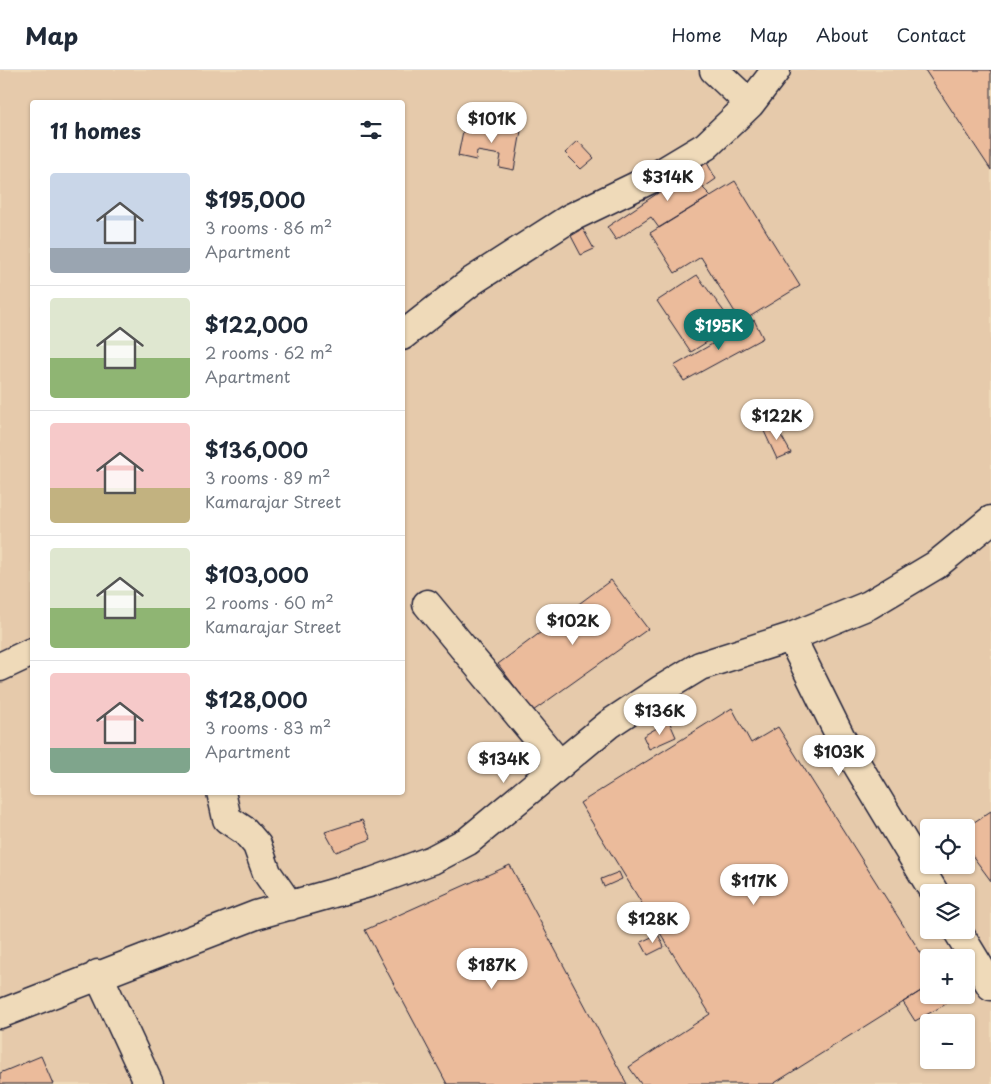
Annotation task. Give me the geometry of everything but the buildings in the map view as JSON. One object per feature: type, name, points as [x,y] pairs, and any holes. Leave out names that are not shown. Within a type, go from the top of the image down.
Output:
[{"type":"street","points":[[714,70],[750,104]]},
{"type":"street","points":[[405,334],[472,281],[570,218],[651,179],[706,146],[750,104],[776,70]]},
{"type":"street","points":[[0,1014],[98,974],[256,915],[372,882],[432,860],[461,845],[609,724],[700,666],[792,637],[869,605],[936,565],[991,520]]},
{"type":"street","points":[[427,604],[560,764]]},
{"type":"street","points":[[792,637],[840,738],[929,884]]},
{"type":"street","points":[[0,667],[30,653]]},
{"type":"street","points":[[222,795],[228,819],[245,831],[257,845],[267,873],[290,906]]},
{"type":"street","points":[[962,939],[991,986]]},
{"type":"street","points":[[98,974],[149,1084]]},
{"type":"shaded area","points":[[0,70],[991,70],[991,1084],[0,1084]]}]
